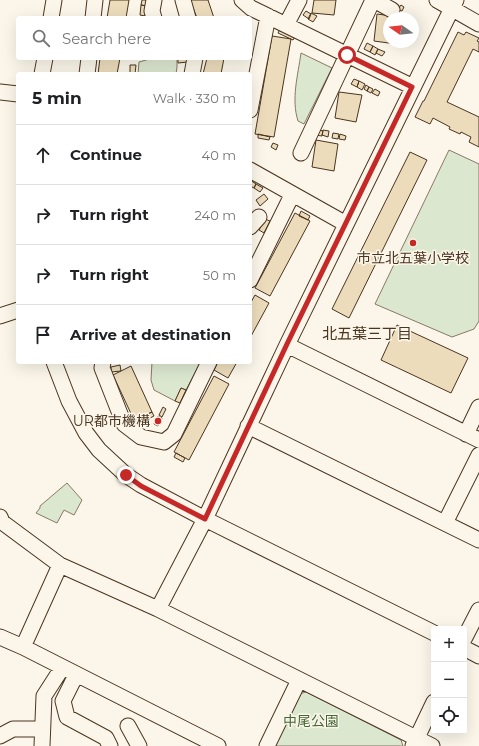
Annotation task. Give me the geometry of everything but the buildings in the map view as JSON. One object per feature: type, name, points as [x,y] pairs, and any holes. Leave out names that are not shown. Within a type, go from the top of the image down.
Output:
[{"type":"street","points":[[51,16],[54,0]]},
{"type":"street","points":[[93,16],[95,0]]},
{"type":"street","points":[[153,16],[152,11],[154,0]]},
{"type":"street","points":[[183,0],[187,16]]},
{"type":"street","points":[[242,0],[251,8],[412,87]]},
{"type":"street","points":[[286,25],[299,0]]},
{"type":"street","points":[[301,153],[373,0],[392,10]]},
{"type":"street","points":[[437,0],[453,4],[479,24]]},
{"type":"street","points":[[158,610],[205,519],[287,344],[453,4]]},
{"type":"street","points":[[252,100],[268,16]]},
{"type":"street","points":[[42,72],[45,60]]},
{"type":"street","points":[[87,72],[89,60]]},
{"type":"street","points":[[192,72],[195,60]]},
{"type":"street","points":[[0,92],[16,94]]},
{"type":"street","points":[[252,171],[346,224]]},
{"type":"street","points":[[252,276],[292,195]]},
{"type":"street","points":[[0,316],[16,311]]},
{"type":"street","points":[[287,344],[473,437],[479,407]]},
{"type":"street","points":[[55,364],[68,401],[86,433],[112,464],[141,486],[431,632]]},
{"type":"street","points":[[102,364],[124,424],[142,437],[164,442],[174,434],[209,364]]},
{"type":"street","points":[[248,426],[479,540]]},
{"type":"street","points":[[445,523],[479,455]]},
{"type":"street","points":[[1,520],[60,565],[158,610],[299,680],[415,742],[432,746]]},
{"type":"street","points":[[23,647],[60,565]]},
{"type":"street","points":[[467,633],[479,610]]},
{"type":"street","points":[[0,637],[23,647],[218,746]]},
{"type":"street","points":[[467,650],[479,656]]},
{"type":"street","points":[[42,746],[41,729],[44,696],[62,668]]},
{"type":"street","points":[[76,675],[63,701],[67,717],[106,738],[110,746]]},
{"type":"street","points":[[267,746],[299,680]]},
{"type":"street","points":[[415,742],[431,708]]},
{"type":"street","points":[[128,726],[139,746]]},
{"type":"street","points":[[0,736],[13,729],[41,729]]},
{"type":"green space","points":[[301,53],[332,68],[304,124],[298,121],[295,104]]},
{"type":"green space","points":[[146,60],[177,60],[176,72],[138,72],[139,62]]},
{"type":"green space","points":[[449,150],[479,164],[479,321],[474,329],[452,337],[375,304]]},
{"type":"green space","points":[[152,364],[200,364],[186,390],[181,388],[175,401],[154,390],[151,380]]},
{"type":"green space","points":[[67,483],[82,500],[74,515],[64,510],[57,523],[36,513],[40,506]]},
{"type":"green space","name":"中尾公園","points":[[306,692],[401,740],[403,746],[272,746],[296,695]]},
{"type":"place","name":"市立北五葉小学校","points":[[413,243]]},
{"type":"place","name":"UR都市機構","points":[[158,421]]},
{"type":"district","name":"北五葉三丁目","points":[[367,333]]},
{"type":"route","points":[[126,475],[141,486],[205,519],[287,344],[412,87],[347,55]]}]
